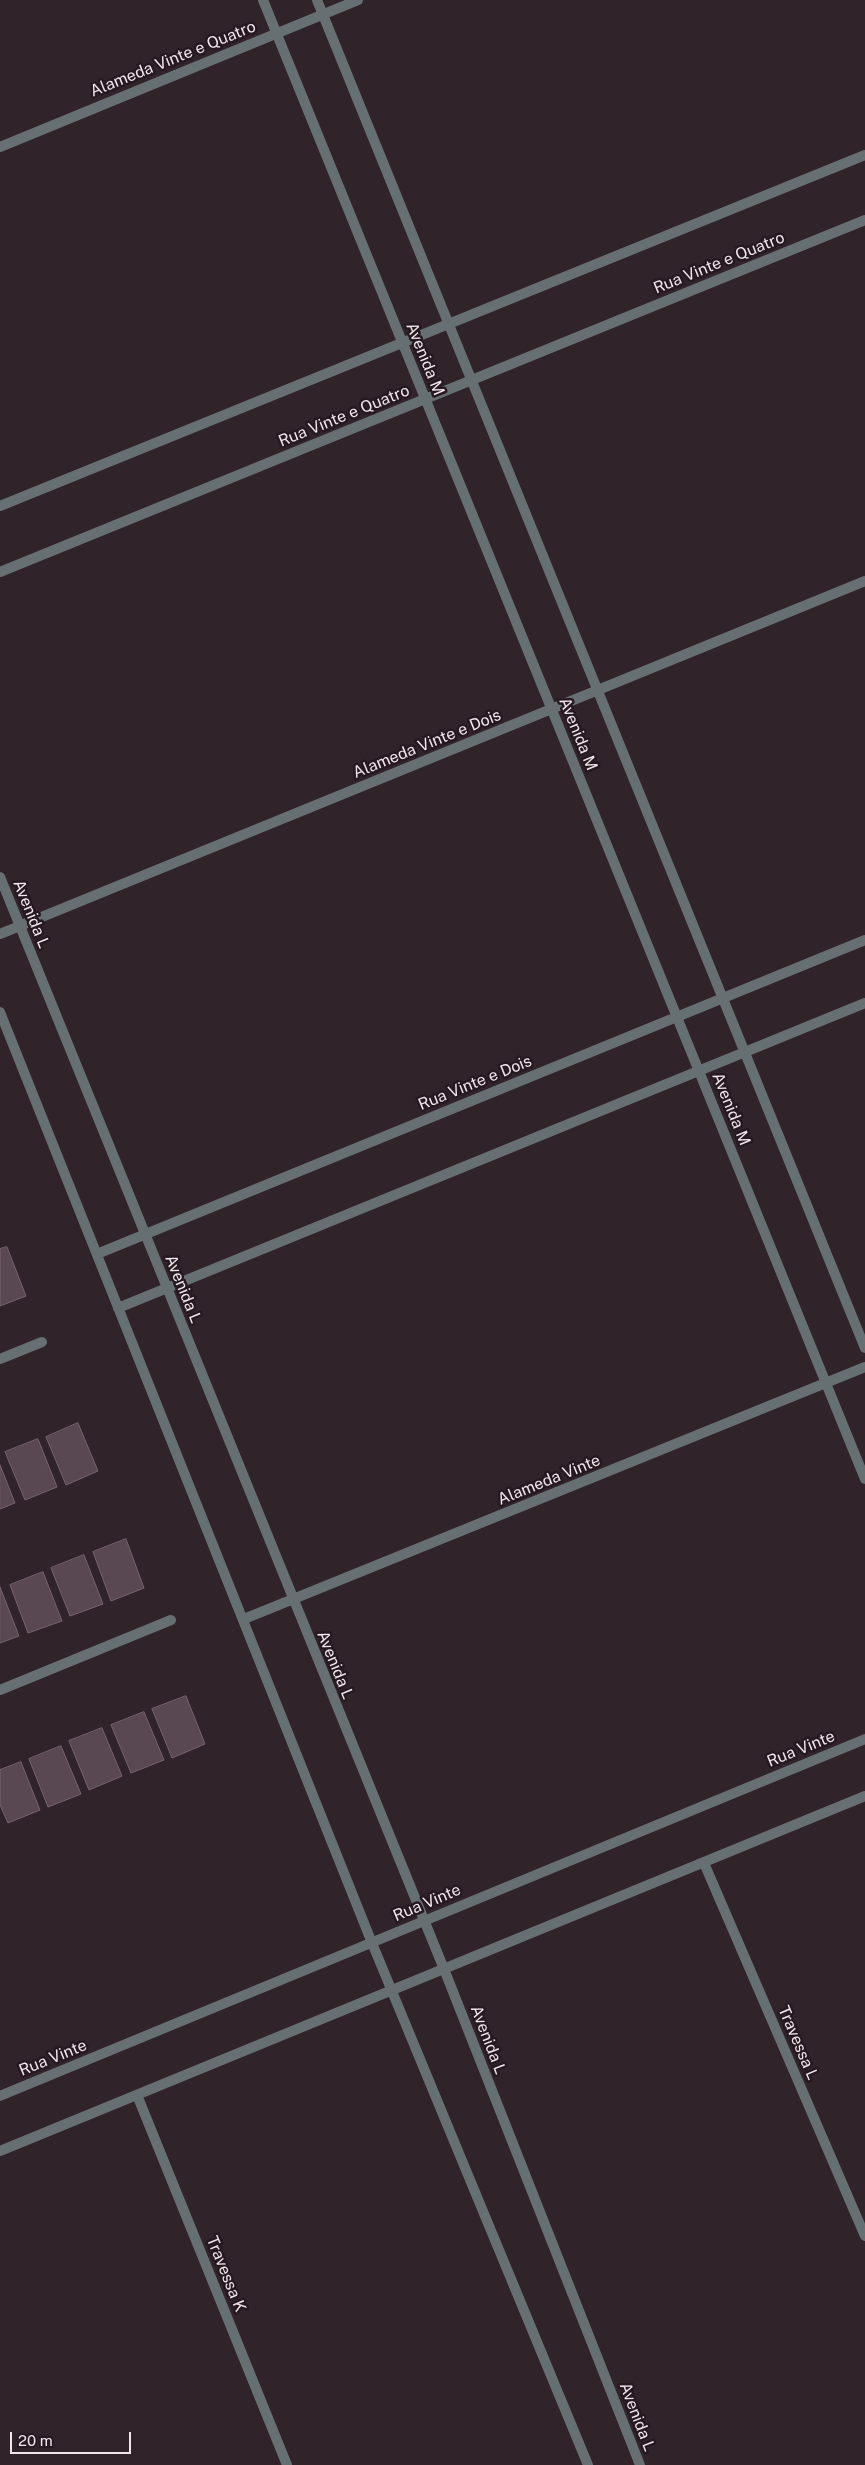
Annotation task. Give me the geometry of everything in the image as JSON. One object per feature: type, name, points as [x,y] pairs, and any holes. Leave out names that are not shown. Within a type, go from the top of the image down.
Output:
[{"type":"street","name":"Avenida M","points":[[263,0],[865,1479]]},
{"type":"street","name":"Avenida M","points":[[317,0],[865,1348]]},
{"type":"street","name":"Alameda Vinte e Quatro","points":[[0,147],[358,0]]},
{"type":"street","points":[[0,506],[865,155]]},
{"type":"street","name":"Rua Vinte e Quatro","points":[[0,572],[865,220]]},
{"type":"street","name":"Alameda Vinte e Dois","points":[[0,934],[865,581]]},
{"type":"street","name":"Avenida L","points":[[0,877],[444,1969],[640,2465]]},
{"type":"street","name":"Rua Vinte e Dois","points":[[96,1254],[865,940]]},
{"type":"street","points":[[118,1308],[865,1003]]},
{"type":"street","points":[[0,1012],[372,1943],[588,2465]]},
{"type":"street","points":[[0,1359],[42,1342]]},
{"type":"street","name":"Alameda Vinte","points":[[244,1619],[865,1367]]},
{"type":"street","points":[[0,1690],[172,1620]]},
{"type":"street","name":"Rua Vinte","points":[[0,2096],[865,1739]]},
{"type":"street","points":[[0,2151],[865,1796]]},
{"type":"street","name":"Travessa L","points":[[704,1863],[865,2236]]},
{"type":"street","name":"Travessa K","points":[[137,2095],[287,2465]]},
{"type":"building","points":[[7,1247],[26,1296],[0,1306],[0,1249]]},
{"type":"building","points":[[78,1423],[98,1471],[66,1485],[46,1437]]},
{"type":"building","points":[[38,1439],[57,1487],[25,1500],[5,1452]]},
{"type":"building","points":[[0,1465],[15,1503],[0,1509]]},
{"type":"building","points":[[126,1539],[144,1588],[111,1601],[93,1552]]},
{"type":"building","points":[[84,1555],[103,1604],[70,1616],[51,1568]]},
{"type":"building","points":[[43,1572],[62,1621],[28,1633],[10,1585]]},
{"type":"building","points":[[0,1587],[19,1636],[0,1643]]},
{"type":"building","points":[[186,1696],[205,1744],[172,1758],[152,1709]]},
{"type":"building","points":[[144,1712],[164,1760],[131,1773],[111,1725]]},
{"type":"building","points":[[102,1728],[122,1776],[89,1790],[69,1741]]},
{"type":"building","points":[[61,1746],[81,1794],[48,1807],[29,1759]]},
{"type":"building","points":[[21,1762],[40,1810],[8,1823],[0,1805],[0,1770]]}]
